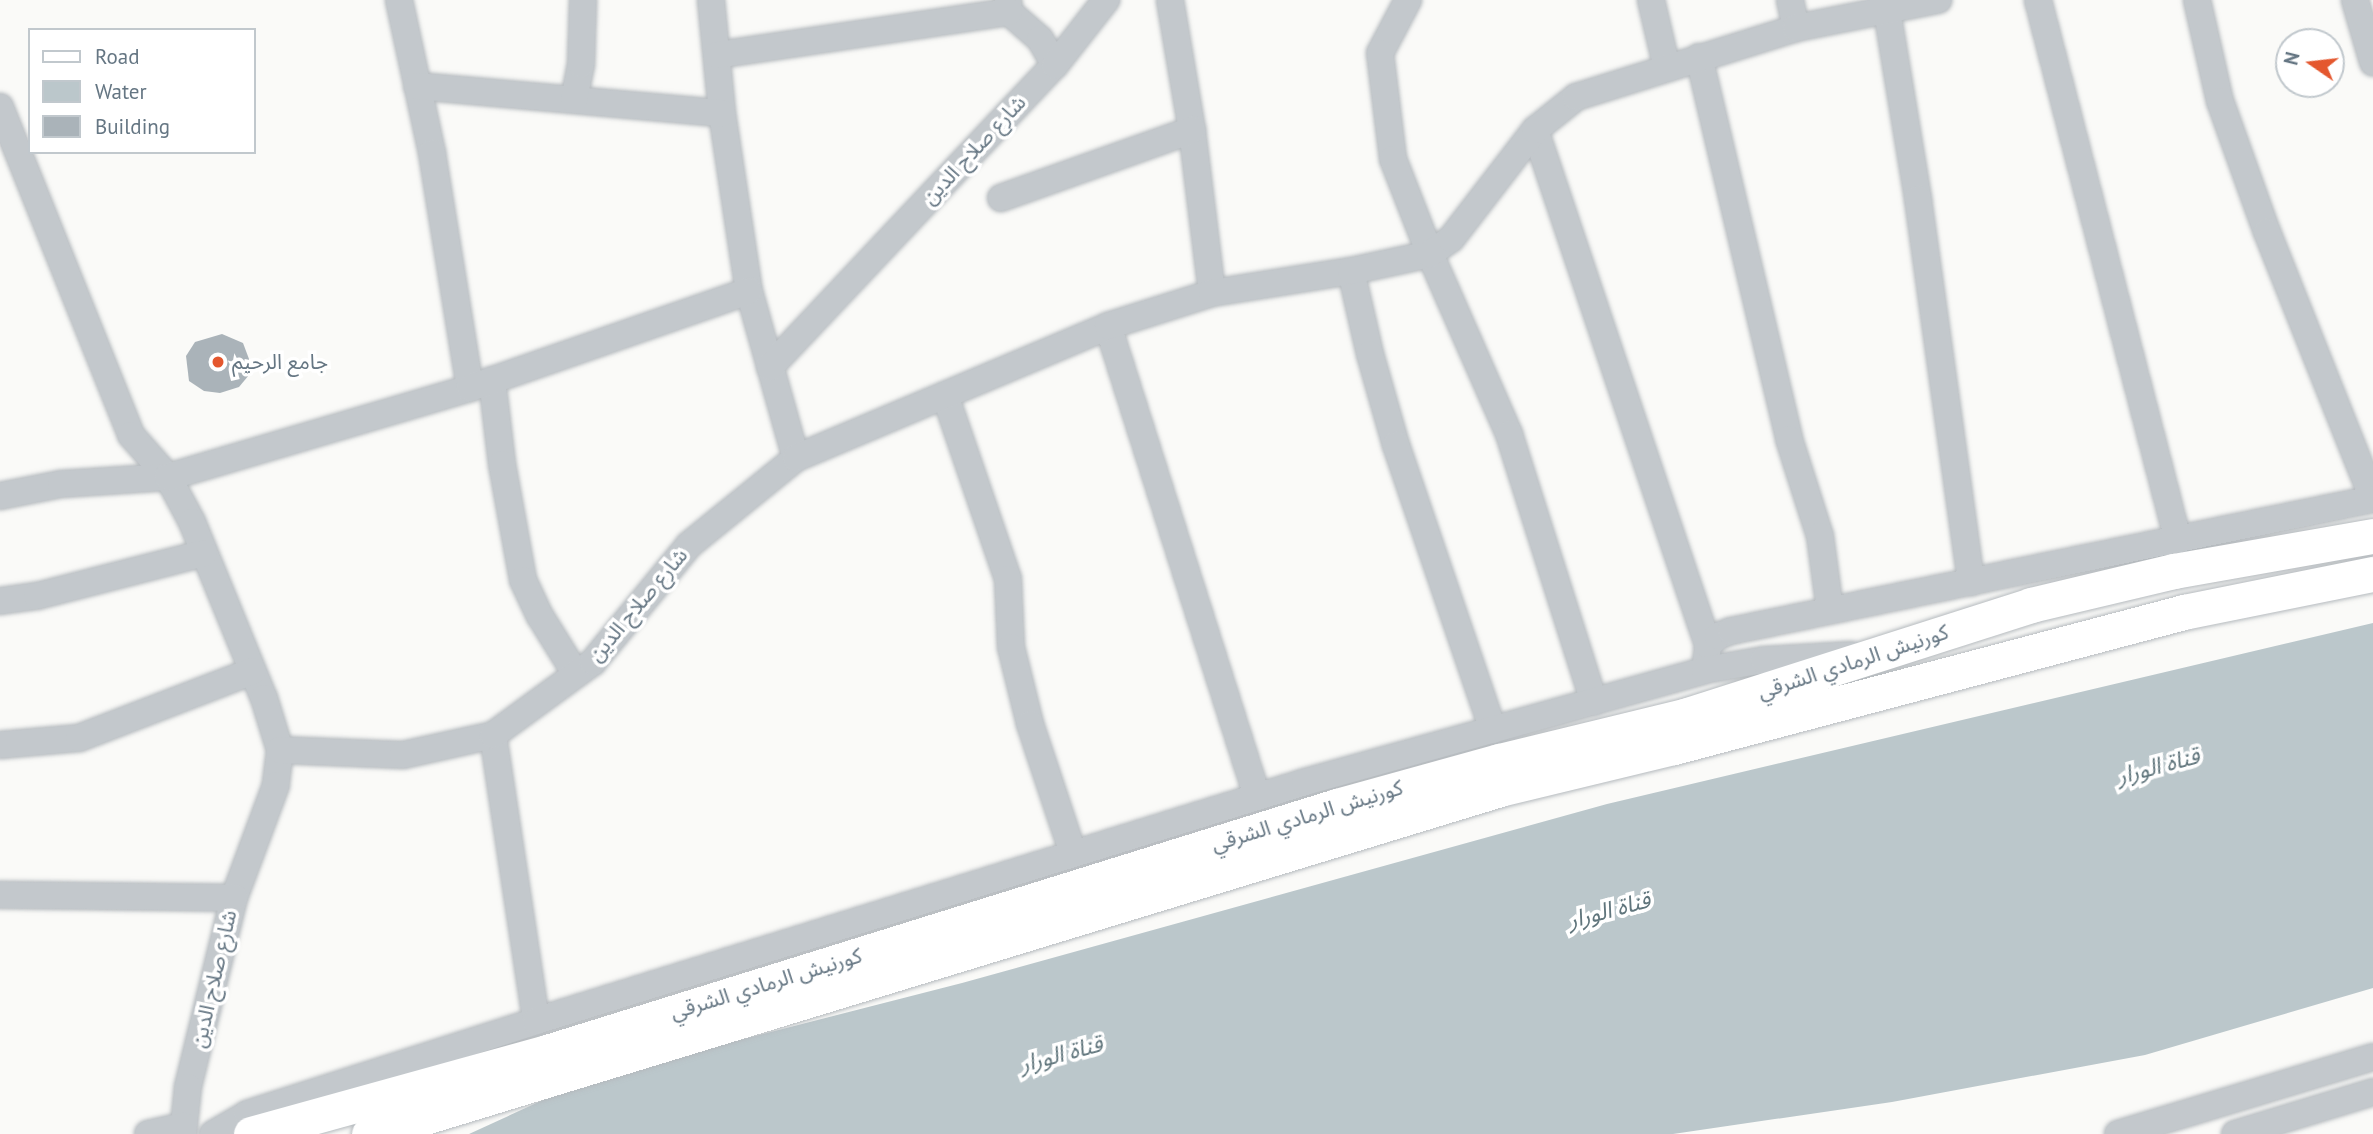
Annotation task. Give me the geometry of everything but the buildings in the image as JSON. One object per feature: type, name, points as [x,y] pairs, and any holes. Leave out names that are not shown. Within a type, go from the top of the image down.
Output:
[{"type":"main road","name":"كورنيش الرمادي الشرقي","points":[[251,1134],[547,1052],[1337,806],[1499,761],[1687,715],[2031,605],[2176,555],[2373,536]]},
{"type":"main road","points":[[2176,555],[2184,612]]},
{"type":"main road","name":"كورنيش الرمادي الشرقي","points":[[369,1134],[1500,789],[1674,747],[2184,612],[2373,573]]},
{"type":"street","points":[[399,0],[481,384],[502,464],[523,580],[540,616],[576,674]]},
{"type":"street","points":[[574,100],[581,64],[583,0]]},
{"type":"street","points":[[711,0],[722,113],[749,291],[796,458]]},
{"type":"street","name":"شارع صلاح الدين","points":[[770,367],[1055,65],[1106,0]]},
{"type":"street","points":[[1170,0],[1192,130],[1212,293]]},
{"type":"street","points":[[1408,0],[1380,53],[1393,159],[1430,254],[1509,434],[1594,702]]},
{"type":"street","points":[[1651,0],[1667,68]]},
{"type":"street","points":[[1790,0],[1796,29]]},
{"type":"street","points":[[1430,254],[1451,239],[1535,130],[1576,97],[1796,29],[1938,0]]},
{"type":"street","points":[[2038,0],[2176,555]]},
{"type":"street","points":[[1706,658],[1718,636],[1731,631],[1971,582],[2176,555],[2373,498],[2267,232],[2225,114],[2197,0]]},
{"type":"street","points":[[2355,0],[2373,62]]},
{"type":"street","points":[[717,55],[1008,6],[1040,39],[1055,65]]},
{"type":"street","points":[[1886,10],[1918,198],[1971,582]]},
{"type":"street","points":[[1699,57],[1789,439],[1820,536],[1830,610]]},
{"type":"street","points":[[417,86],[722,113]]},
{"type":"street","points":[[0,107],[131,435],[168,477],[204,553],[253,671],[280,750]]},
{"type":"street","points":[[1001,198],[1192,130]]},
{"type":"street","points":[[1535,130],[1706,658]]},
{"type":"street","name":"شارع صلاح الدين","points":[[184,1130],[188,1087],[234,898],[276,785],[280,750],[403,754],[493,735],[593,663],[689,545],[796,458],[1108,326],[1212,293],[1351,271],[1430,254]]},
{"type":"street","points":[[1351,271],[1370,354],[1396,445],[1493,730]]},
{"type":"street","points":[[0,496],[61,484],[168,477],[481,384],[749,291]]},
{"type":"street","points":[[1108,326],[1257,797]]},
{"type":"street","points":[[946,395],[1008,579],[1011,648],[1030,724],[1073,853]]},
{"type":"street","points":[[0,601],[37,596],[204,553]]},
{"type":"street","points":[[213,1134],[247,1114],[536,1021],[1257,797],[1594,702],[1706,658],[1870,655]]},
{"type":"street","points":[[0,745],[79,738],[253,671]]},
{"type":"street","points":[[493,735],[536,1021]]},
{"type":"street","points":[[0,895],[234,898]]},
{"type":"street","points":[[2118,1134],[2373,1057]]},
{"type":"street","points":[[2235,1134],[2373,1092]]},
{"type":"street","points":[[148,1134],[184,1130]]},
{"type":"water","name":"قناة الورار","points":[[2373,623],[2373,988],[2145,1055],[1892,1102],[1673,1134],[469,1134],[591,1078],[962,983],[1607,804]]},
{"type":"place","name":"جامع الرحيم","points":[[218,362]]}]
